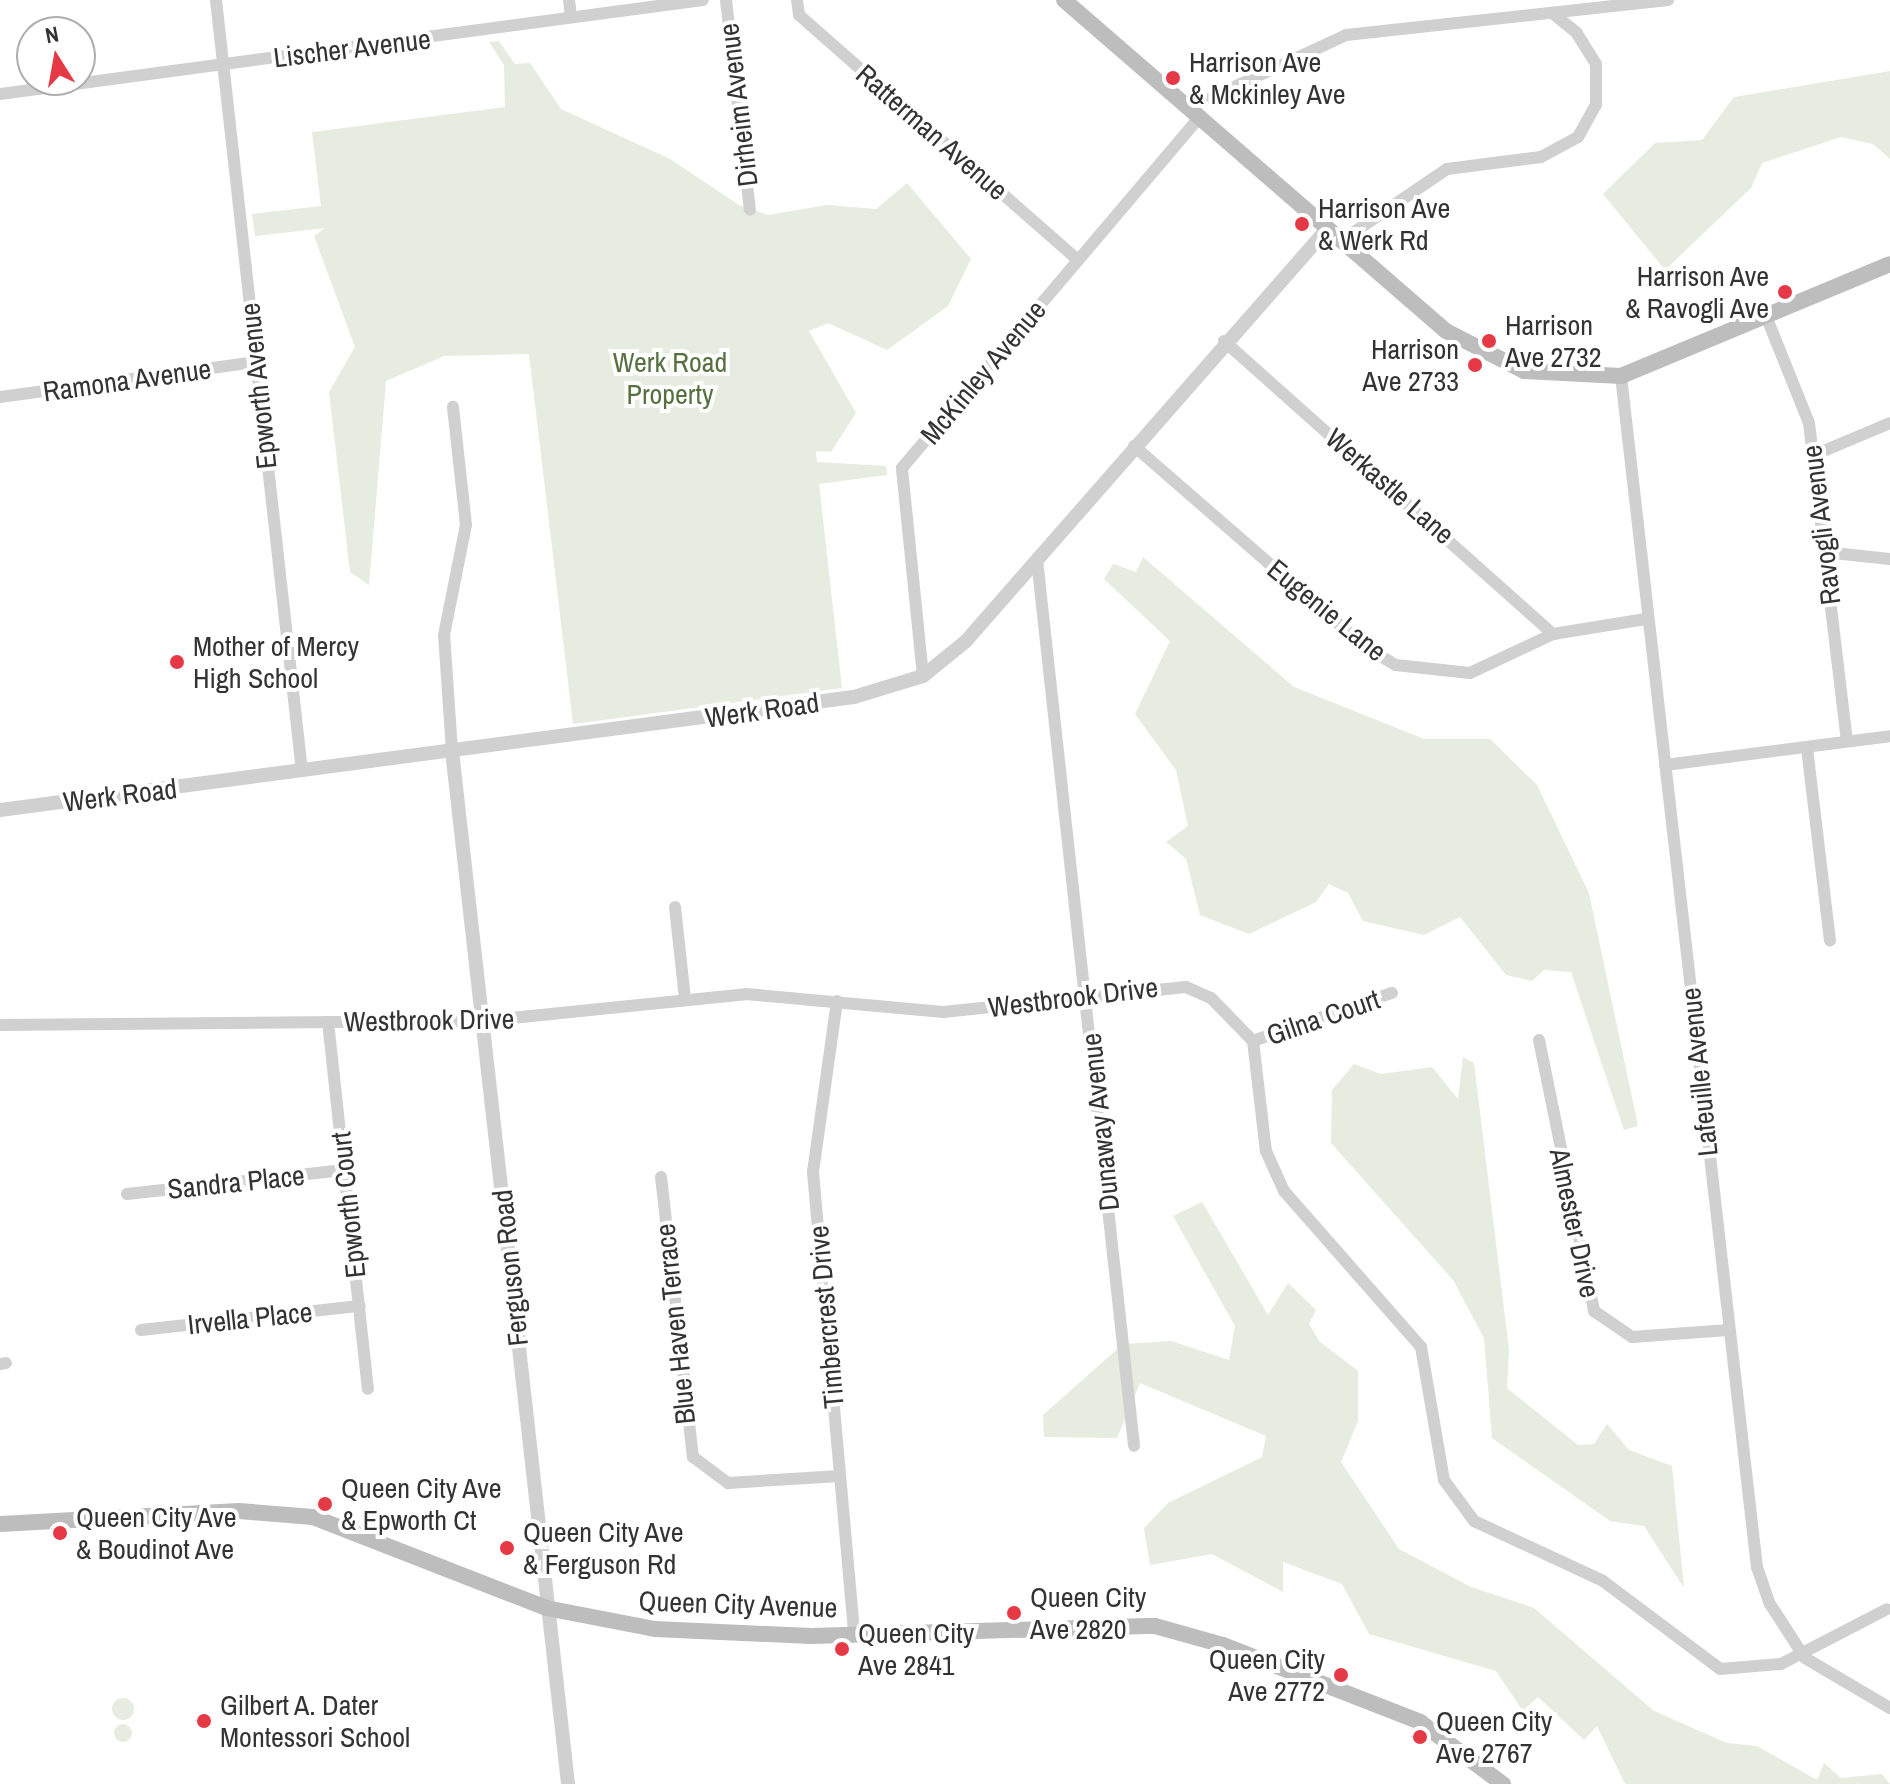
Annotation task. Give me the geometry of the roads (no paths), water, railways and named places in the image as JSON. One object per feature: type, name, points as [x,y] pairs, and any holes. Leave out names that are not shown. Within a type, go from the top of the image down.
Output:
[{"type":"main road","points":[[1064,0],[1446,331],[1493,361],[1560,376],[1621,376],[1890,264]]},
{"type":"main road","name":"Queen City Avenue","points":[[0,1524],[239,1511],[299,1515],[373,1536],[546,1608],[655,1629],[854,1635],[1085,1624],[1191,1635],[1420,1722],[1503,1784]]},
{"type":"street","name":"Epworth Avenue","points":[[216,0],[302,771]]},
{"type":"street","points":[[569,0],[571,17]]},
{"type":"street","name":"Lischer Avenue","points":[[0,94],[703,0]]},
{"type":"street","name":"Dirheim Avenue","points":[[726,0],[750,210]]},
{"type":"street","name":"Ratterman Avenue","points":[[797,0],[799,15],[1077,259]]},
{"type":"street","name":"McKinley Avenue","points":[[923,676],[902,468],[1077,259],[1194,112],[1346,35],[1668,0]]},
{"type":"street","points":[[1341,241],[1447,169],[1541,157],[1578,137],[1596,105],[1596,64],[1577,33],[1552,13]]},
{"type":"street","name":"Werk Road","points":[[0,810],[854,697],[923,676],[966,641],[1224,341],[1327,229]]},
{"type":"street","name":"Ravogli Avenue","points":[[1766,316],[1803,404],[1814,455],[1847,741]]},
{"type":"street","name":"Werkastle Lane","points":[[1224,341],[1553,634]]},
{"type":"street","name":"Ramona Avenue","points":[[0,397],[255,362]]},
{"type":"street","name":"Lafeuille Avenue","points":[[1621,376],[1646,619],[1757,1567],[1799,1651]]},
{"type":"street","points":[[452,751],[444,635],[466,525],[453,407]]},
{"type":"street","points":[[1814,455],[1890,423]]},
{"type":"street","name":"Eugenie Lane","points":[[1134,446],[1364,646],[1396,665],[1470,673],[1553,634],[1646,619]]},
{"type":"street","points":[[1824,552],[1890,559]]},
{"type":"street","name":"Dunaway Avenue","points":[[1037,560],[1134,1446]]},
{"type":"street","points":[[1665,765],[1890,736]]},
{"type":"street","points":[[1807,748],[1830,941]]},
{"type":"street","name":"Ferguson Road","points":[[452,751],[568,1784]]},
{"type":"street","points":[[675,907],[685,999]]},
{"type":"street","name":"Westbrook Drive","points":[[0,1025],[482,1021],[685,999],[780,994],[943,1012],[1186,987],[1211,998],[1253,1041]]},
{"type":"street","name":"Gilna Court","points":[[1253,1041],[1392,993]]},
{"type":"street","name":"Timbercrest Drive","points":[[837,1001],[813,1172],[854,1635]]},
{"type":"street","name":"Epworth Court","points":[[328,1022],[368,1389]]},
{"type":"street","name":"Almester Drive","points":[[1539,1040],[1594,1311],[1632,1337],[1729,1330]]},
{"type":"street","points":[[1253,1041],[1263,1135],[1276,1178],[1421,1347],[1439,1463],[1462,1509],[1487,1531],[1603,1581],[1712,1666],[1781,1664],[1799,1651],[1887,1609]]},
{"type":"street","name":"Sandra Place","points":[[127,1194],[344,1170]]},
{"type":"street","name":"Blue Haven Terrace","points":[[661,1177],[693,1457],[728,1483],[840,1476]]},
{"type":"street","name":"Irvella Place","points":[[141,1330],[360,1306]]},
{"type":"street","points":[[1799,1651],[1890,1708]]},
{"type":"place","name":"Harrison Ave & Mckinley Ave","points":[[1173,78]]},
{"type":"place","name":"Harrison Ave & Werk Rd","points":[[1302,224]]},
{"type":"place","name":"Harrison Ave & Ravogli Ave","points":[[1785,292]]},
{"type":"place","name":"Harrison Ave 2732","points":[[1489,341]]},
{"type":"place","name":"Harrison Ave 2733","points":[[1475,365]]},
{"type":"place","name":"Mother of Mercy High School","points":[[177,662]]},
{"type":"place","name":"Queen City Ave & Epworth Ct","points":[[325,1504]]},
{"type":"place","name":"Queen City Ave & Boudinot Ave","points":[[60,1533]]},
{"type":"place","name":"Queen City Ave & Ferguson Rd","points":[[507,1548]]},
{"type":"place","name":"Queen City Ave 2820","points":[[1014,1613]]},
{"type":"place","name":"Queen City Ave 2841","points":[[842,1649]]},
{"type":"place","name":"Queen City Ave 2772","points":[[1341,1675]]},
{"type":"place","name":"Gilbert A. Dater Montessori School","points":[[204,1721]]},
{"type":"place","name":"Queen City Ave 2767","points":[[1420,1737]]},
{"type":"park label","name":"Werk Road Property","points":[[670,378]]}]
